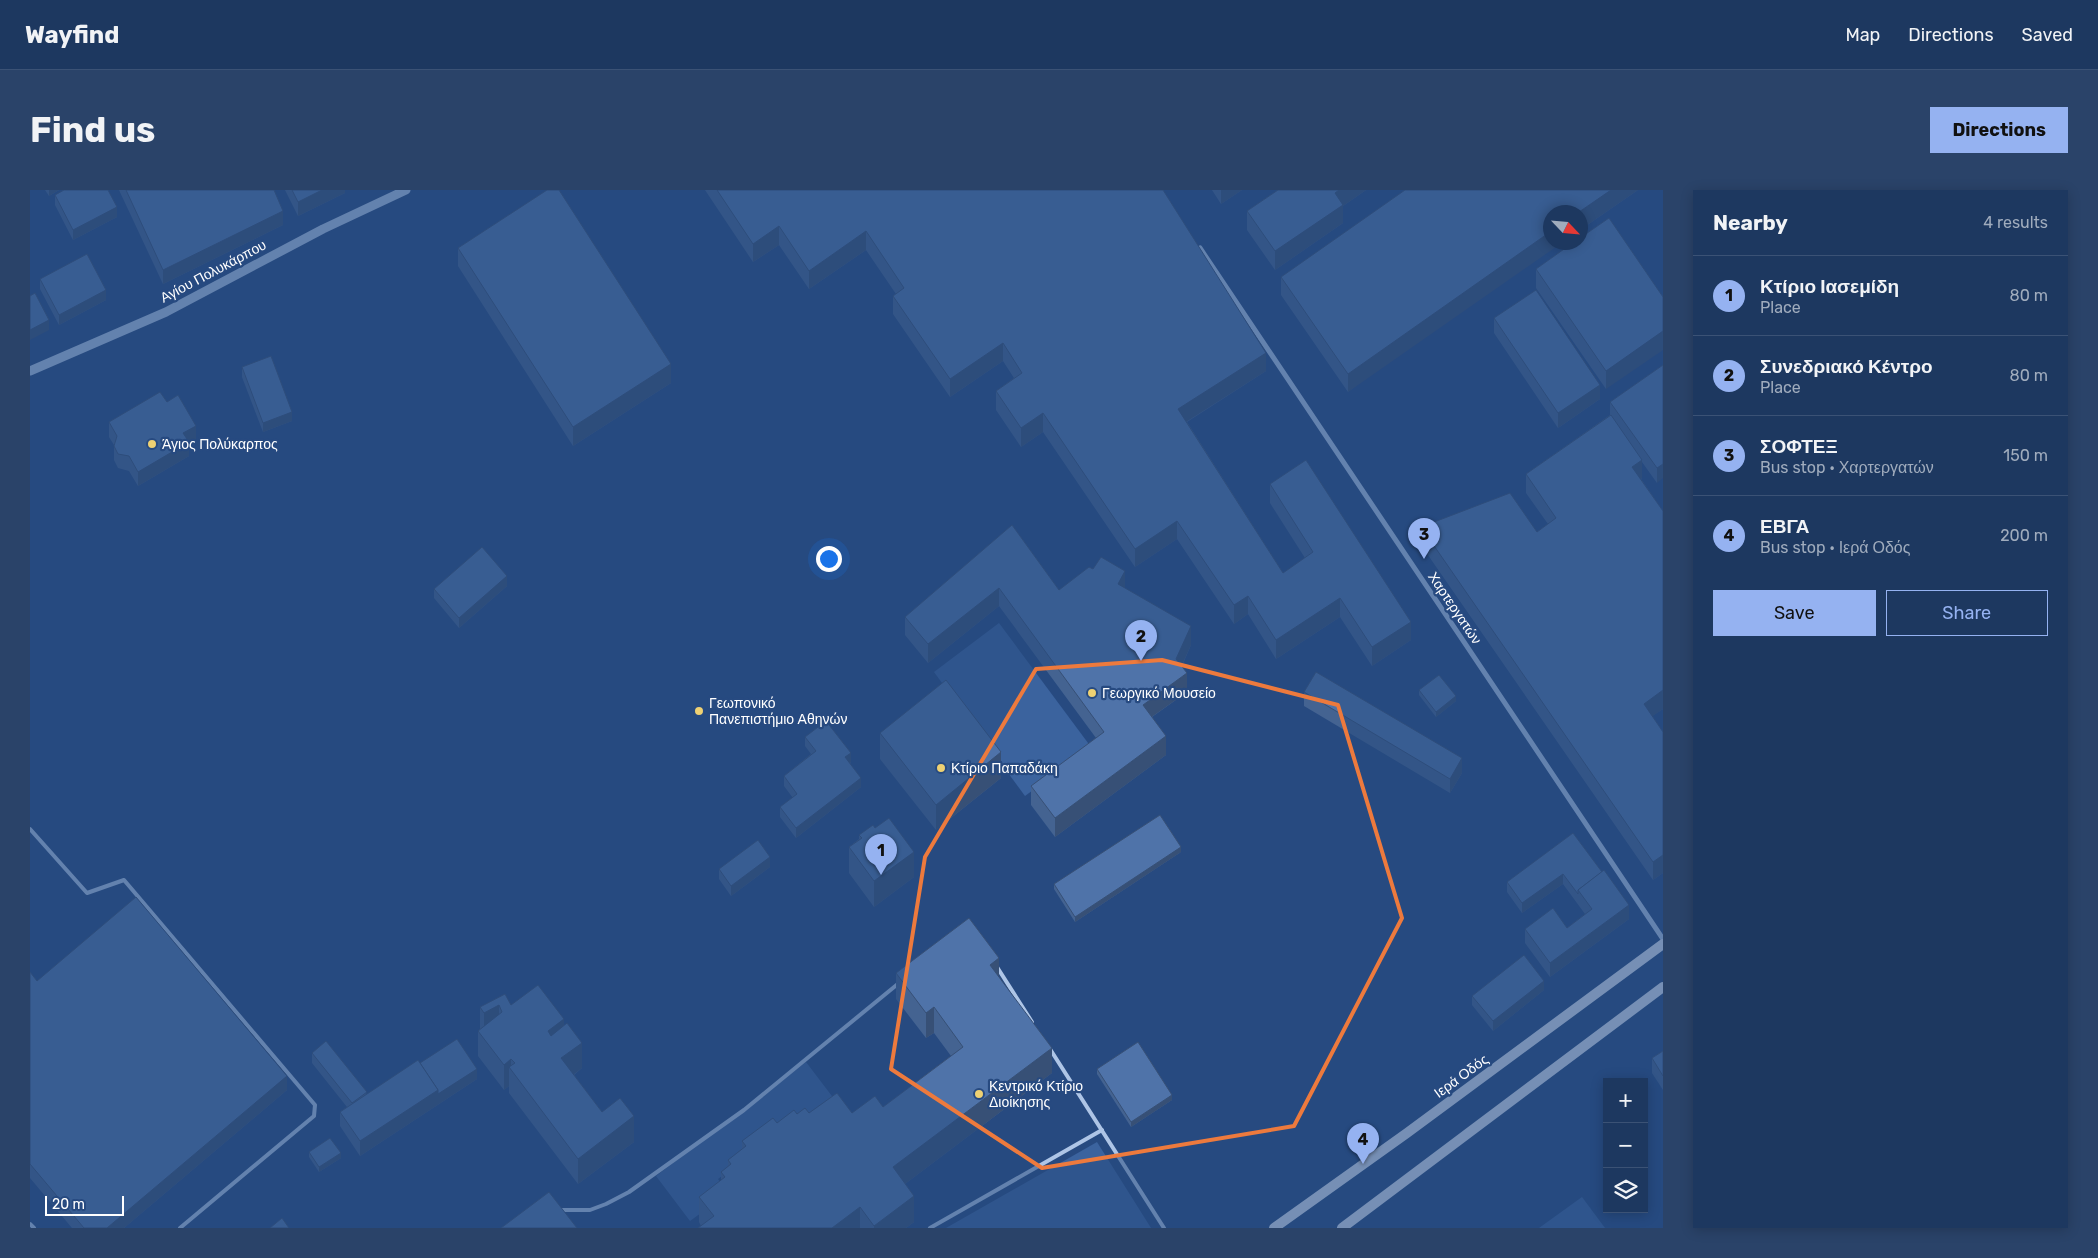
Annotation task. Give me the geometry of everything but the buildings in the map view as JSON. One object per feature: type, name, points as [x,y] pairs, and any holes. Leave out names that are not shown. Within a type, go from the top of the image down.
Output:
[{"type":"main road","name":"Ιερά Οδός","points":[[1274,1228],[1407,1133],[1663,944]]},
{"type":"main road","points":[[1342,1228],[1663,987]]},
{"type":"street","name":"Αγίου Πολυκάρπου","points":[[30,371],[166,312],[323,229],[406,190]]},
{"type":"street","name":"Χαρτεργατών","points":[[1194,239],[1663,939]]},
{"type":"lane","points":[[30,829],[87,893],[124,880],[315,1105],[314,1116],[180,1228]]},
{"type":"lane","points":[[995,964],[1038,1031]]},
{"type":"lane","points":[[555,1211],[590,1210],[629,1192],[744,1110],[904,979]]},
{"type":"lane","points":[[1049,1047],[1164,1228]]},
{"type":"lane","points":[[930,1228],[1102,1130]]},
{"type":"lane","points":[[30,1224],[34,1228]]},
{"type":"highlighted area","points":[[1162,660],[1338,705],[1402,918],[1294,1126],[1042,1168],[891,1069],[925,857],[1036,669]]},
{"type":"shaded area","points":[[999,623],[1091,747],[1025,796],[934,672]]},
{"type":"shaded area","points":[[806,1062],[841,1108],[791,1123],[718,1179],[722,1185],[716,1202],[690,1221],[656,1176]]},
{"type":"shaded area","points":[[1097,1142],[1151,1228],[946,1228]]},
{"type":"shaded area","points":[[1582,1197],[1605,1228],[1539,1228]]},
{"type":"place","name":"Άγιος Πολύκαρπος","points":[[152,444]]},
{"type":"place","name":"ΣΟΦΤΕΞ","points":[[1424,559]]},
{"type":"place","name":"Συνεδριακό Κέντρο","points":[[1141,661]]},
{"type":"place","name":"Γεωργικό Μουσείο","points":[[1092,693]]},
{"type":"place","name":"Γεωπονικό Πανεπιστήμιο Αθηνών","points":[[699,711]]},
{"type":"place","name":"Κτίριο Παπαδάκη","points":[[941,768]]},
{"type":"place","name":"Κτίριο Ιασεμίδη","points":[[881,875]]},
{"type":"place","name":"Κεντρικό Κτίριο Διοίκησης","points":[[979,1094]]},
{"type":"place","name":"ΕΒΓΑ","points":[[1363,1164]]}]
